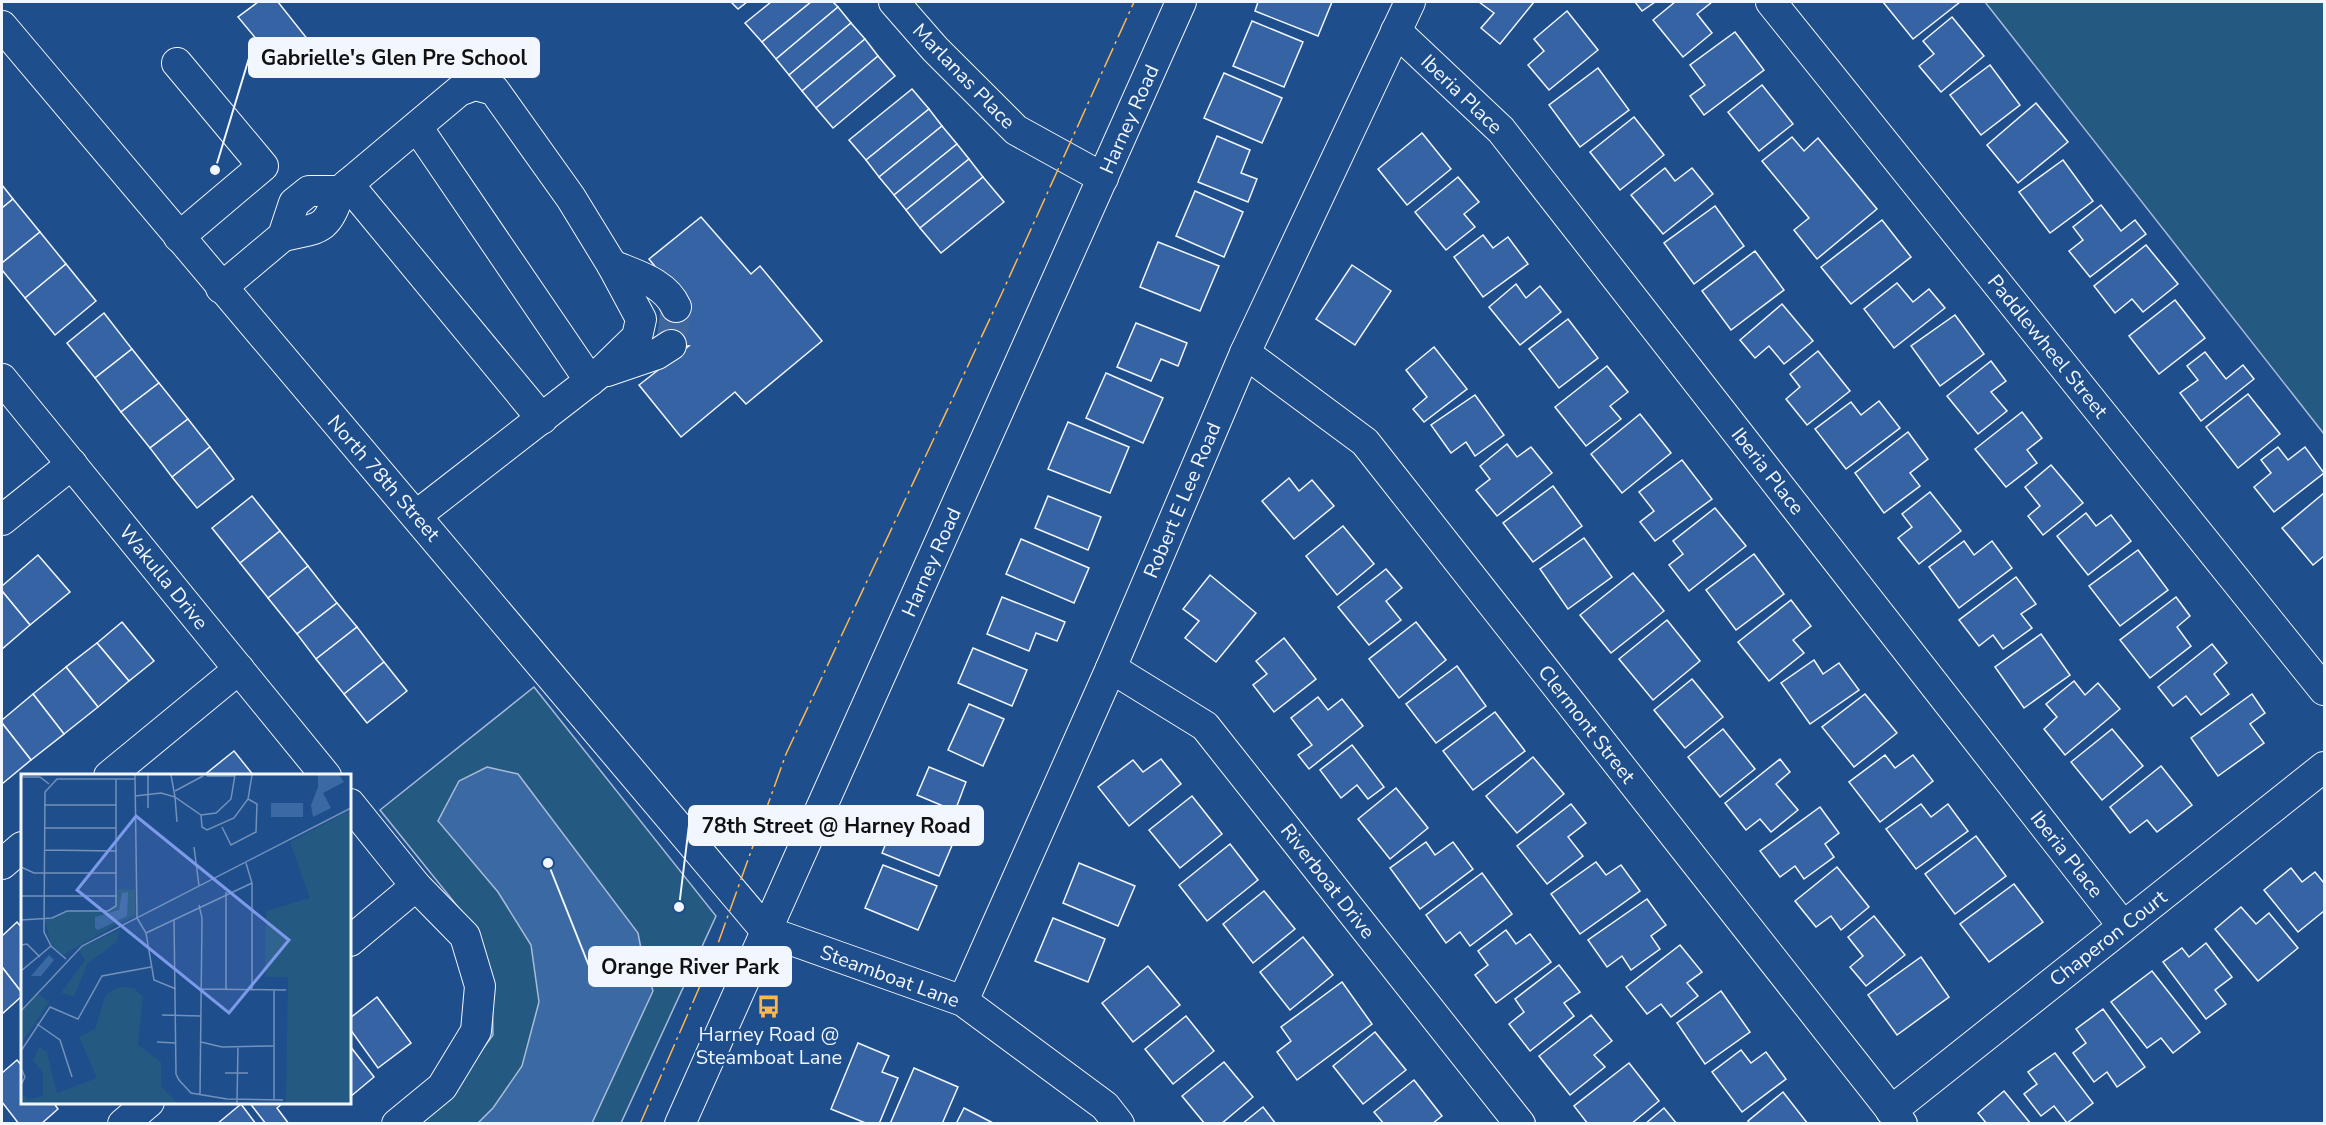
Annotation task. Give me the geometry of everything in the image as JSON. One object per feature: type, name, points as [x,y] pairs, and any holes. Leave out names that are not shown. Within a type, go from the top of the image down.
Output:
[{"type":"street","name":"Marlanas Place","points":[[894,2],[935,50],[1016,130],[1103,178]]},
{"type":"street","name":"Harney Road","points":[[680,1124],[1181,2]]},
{"type":"street","name":"Robert E Lee Road","points":[[963,1001],[1110,668],[1245,353],[1410,2]]},
{"type":"street","name":"Paddlewheel Street","points":[[1771,2],[2325,690]]},
{"type":"street","name":"North 78th Street","points":[[2,26],[766,931]]},
{"type":"street","name":"Iberia Place","points":[[1396,32],[1501,130],[2123,926]]},
{"type":"street","points":[[177,63],[263,166],[179,237]]},
{"type":"street","points":[[221,288],[283,236],[294,203],[309,191],[344,187],[459,90],[475,85],[494,90],[572,198],[641,319],[637,337],[596,377],[417,515]]},
{"type":"street","points":[[417,127],[596,377]]},
{"type":"street","points":[[344,187],[542,419]]},
{"type":"street","points":[[612,265],[660,286],[671,296],[676,307]]},
{"type":"street","points":[[596,377],[657,354],[671,345]]},
{"type":"street","name":"Clermont Street","points":[[1245,353],[1365,442],[1896,1117]]},
{"type":"street","name":"Wakulla Drive","points":[[2,379],[324,774]]},
{"type":"street","points":[[2,520],[72,464]]},
{"type":"street","name":"Riverboat Drive","points":[[1110,668],[1205,726],[1520,1124]]},
{"type":"street","points":[[112,774],[239,669]]},
{"type":"street","name":"Chaperon Court","points":[[1896,1117],[2123,926],[2325,767]]},
{"type":"street","points":[[351,805],[417,886],[465,936],[480,986],[476,1031],[442,1088],[397,1124]]},
{"type":"street","points":[[2,864],[21,848]]},
{"type":"street","points":[[351,939],[417,886]]},
{"type":"street","name":"Steamboat Lane","points":[[766,931],[963,1001],[1105,1106],[1119,1124]]},
{"type":"street","points":[[123,1124],[147,1104]]},
{"type":"shaded area","points":[[1985,2],[2324,2],[2324,434]]},
{"type":"shaded area","points":[[534,687],[716,916],[621,1123],[413,1123],[449,1095],[493,1035],[492,981],[471,923],[380,810]]},
{"type":"shaded area","points":[[487,767],[518,774],[638,933],[653,991],[592,1123],[478,1123],[493,1108],[522,1066],[539,1002],[531,945],[498,892],[438,821],[459,781]]},
{"type":"building","points":[[258,2],[278,2],[309,41],[278,65],[238,17]]},
{"type":"building","points":[[731,2],[747,2],[738,9]]},
{"type":"building","points":[[771,2],[811,2],[762,42],[745,23]]},
{"type":"building","points":[[811,2],[833,2],[838,7],[776,59],[762,42]]},
{"type":"building","points":[[1258,2],[1332,2],[1318,36],[1255,11]]},
{"type":"building","points":[[1479,2],[1534,2],[1500,44],[1481,28],[1494,13]]},
{"type":"building","points":[[1635,2],[1655,2],[1642,11]]},
{"type":"building","points":[[1675,2],[1712,2],[1697,14],[1712,33],[1683,57],[1653,20]]},
{"type":"building","points":[[1883,2],[1960,2],[1913,39]]},
{"type":"building","points":[[838,7],[851,23],[789,75],[776,59]]},
{"type":"building","points":[[1567,11],[1598,50],[1549,90],[1528,65],[1544,51],[1534,39]]},
{"type":"building","points":[[1952,17],[1984,56],[1941,92],[1919,66],[1934,54],[1923,41]]},
{"type":"building","points":[[1252,21],[1303,42],[1284,87],[1233,66]]},
{"type":"building","points":[[851,23],[865,39],[802,91],[789,75]]},
{"type":"building","points":[[1735,32],[1764,70],[1704,115],[1690,96],[1705,85],[1690,65]]},
{"type":"building","points":[[865,39],[878,56],[816,108],[802,91]]},
{"type":"building","points":[[878,56],[895,76],[833,128],[816,108]]},
{"type":"building","points":[[1990,65],[2020,105],[1981,135],[1950,95]]},
{"type":"building","points":[[1598,68],[1629,110],[1580,147],[1549,105]]},
{"type":"building","points":[[1224,73],[1282,98],[1262,143],[1204,118]]},
{"type":"building","points":[[1762,85],[1793,124],[1759,151],[1728,112]]},
{"type":"building","points":[[912,89],[929,109],[866,160],[849,140]]},
{"type":"building","points":[[2036,103],[2068,142],[2018,183],[1987,145]]},
{"type":"building","points":[[929,109],[942,126],[879,177],[866,160]]},
{"type":"building","points":[[1634,117],[1664,155],[1620,190],[1590,152]]},
{"type":"building","points":[[942,126],[957,144],[894,195],[879,177]]},
{"type":"building","points":[[1422,133],[1451,169],[1407,205],[1378,169]]},
{"type":"building","points":[[1217,136],[1250,150],[1241,173],[1257,179],[1248,202],[1198,182]]},
{"type":"building","points":[[1792,137],[1804,151],[1818,138],[1877,209],[1817,259],[1794,230],[1809,218],[1762,161]]},
{"type":"building","points":[[957,144],[969,159],[906,210],[894,195]]},
{"type":"building","points":[[969,159],[983,177],[920,228],[906,210]]},
{"type":"building","points":[[2063,160],[2093,201],[2050,233],[2019,192]]},
{"type":"building","points":[[1665,168],[1675,181],[1692,168],[1713,194],[1663,234],[1631,195]]},
{"type":"building","points":[[983,177],[1004,202],[941,253],[920,228]]},
{"type":"building","points":[[1458,177],[1479,202],[1464,214],[1475,227],[1446,250],[1415,212]]},
{"type":"building","points":[[2,185],[13,199],[2,208]]},
{"type":"building","points":[[1195,191],[1243,212],[1224,257],[1176,236]]},
{"type":"building","points":[[13,199],[40,232],[2,263],[2,208]]},
{"type":"building","points":[[2101,205],[2121,231],[2135,220],[2146,234],[2090,277],[2069,251],[2083,240],[2073,227]]},
{"type":"building","points":[[1715,206],[1744,246],[1694,284],[1664,243]]},
{"type":"building","points":[[701,217],[751,274],[760,266],[822,341],[746,404],[735,392],[681,437],[639,385],[689,346],[660,345],[662,306],[689,308],[649,259]]},
{"type":"building","points":[[1882,220],[1911,257],[1851,304],[1821,267]]},
{"type":"building","points":[[40,232],[66,264],[25,298],[2,270],[2,263]]},
{"type":"building","points":[[1483,235],[1493,248],[1508,237],[1528,264],[1483,297],[1454,257]]},
{"type":"building","points":[[1158,242],[1219,266],[1200,311],[1140,287]]},
{"type":"building","points":[[2146,245],[2178,284],[2143,312],[2132,299],[2115,313],[2094,286]]},
{"type":"building","points":[[1755,251],[1784,290],[1731,330],[1702,291]]},
{"type":"building","points":[[66,264],[96,301],[55,335],[25,298]]},
{"type":"building","points":[[1352,265],[1391,291],[1355,345],[1316,319]]},
{"type":"building","points":[[1897,283],[1913,302],[1929,289],[1945,308],[1894,348],[1864,309]]},
{"type":"building","points":[[1516,284],[1526,298],[1540,286],[1561,312],[1520,345],[1489,307]]},
{"type":"building","points":[[2175,300],[2205,338],[2159,374],[2129,336]]},
{"type":"building","points":[[1782,304],[1813,341],[1784,364],[1769,346],[1755,358],[1740,340]]},
{"type":"building","points":[[104,313],[132,349],[95,378],[67,343]]},
{"type":"building","points":[[1955,315],[1984,354],[1940,386],[1911,346]]},
{"type":"building","points":[[1568,319],[1598,358],[1559,388],[1529,349]]},
{"type":"building","points":[[1136,323],[1187,343],[1178,366],[1161,359],[1151,381],[1117,367]]},
{"type":"building","points":[[1434,347],[1467,389],[1424,422],[1413,409],[1427,397],[1406,370]]},
{"type":"building","points":[[132,349],[159,383],[121,412],[95,378]]},
{"type":"building","points":[[1818,351],[1850,391],[1807,425],[1786,399],[1800,387],[1790,374]]},
{"type":"building","points":[[2205,352],[2226,379],[2243,365],[2254,379],[2201,421],[2180,393],[2198,380],[2187,366]]},
{"type":"building","points":[[1991,361],[2006,381],[1991,392],[2007,411],[1978,434],[1947,396]]},
{"type":"building","points":[[1607,366],[1628,392],[1610,406],[1621,419],[1586,446],[1555,407]]},
{"type":"building","points":[[1106,373],[1163,398],[1143,443],[1086,418]]},
{"type":"building","points":[[159,383],[188,419],[150,448],[121,412]]},
{"type":"building","points":[[2248,394],[2280,434],[2238,468],[2206,427]]},
{"type":"building","points":[[1475,395],[1504,435],[1475,456],[1466,442],[1451,453],[1431,425]]},
{"type":"building","points":[[1879,401],[1900,428],[1846,469],[1815,429],[1851,402],[1861,415]]},
{"type":"building","points":[[2022,412],[2042,438],[2027,450],[2037,463],[2006,487],[1975,449]]},
{"type":"building","points":[[1640,414],[1671,453],[1622,493],[1591,454]]},
{"type":"building","points":[[188,419],[210,447],[172,477],[150,448]]},
{"type":"building","points":[[1068,422],[1129,447],[1110,493],[1048,469]]},
{"type":"building","points":[[1908,432],[1928,459],[1910,473],[1920,486],[1884,513],[1855,473]]},
{"type":"building","points":[[1507,444],[1517,457],[1531,447],[1552,473],[1497,516],[1476,490],[1490,479],[1480,466]]},
{"type":"building","points":[[210,447],[234,479],[197,508],[172,477]]},
{"type":"building","points":[[2278,447],[2288,460],[2305,447],[2324,473],[2274,512],[2254,487],[2271,473],[2261,460]]},
{"type":"building","points":[[1682,460],[1712,499],[1655,541],[1640,522],[1654,511],[1639,492]]},
{"type":"building","points":[[2051,465],[2083,503],[2043,535],[2028,516],[2040,506],[2025,487]]},
{"type":"building","points":[[1289,478],[1299,491],[1312,480],[1334,506],[1294,539],[1262,501]]},
{"type":"building","points":[[1553,486],[1582,526],[1533,562],[1503,523]]},
{"type":"building","points":[[1930,492],[1961,531],[1919,564],[1898,538],[1912,527],[1902,514]]},
{"type":"building","points":[[2324,493],[2324,556],[2313,565],[2282,528]]},
{"type":"building","points":[[252,496],[280,531],[240,563],[212,528]]},
{"type":"building","points":[[1048,496],[1101,517],[1088,550],[1035,528]]},
{"type":"building","points":[[1715,508],[1746,546],[1689,591],[1669,565],[1683,554],[1673,541]]},
{"type":"building","points":[[2086,513],[2096,526],[2111,515],[2131,541],[2088,575],[2057,536]]},
{"type":"building","points":[[1343,526],[1374,564],[1337,595],[1306,556]]},
{"type":"building","points":[[280,531],[308,566],[268,598],[240,563]]},
{"type":"building","points":[[1584,538],[1612,577],[1568,609],[1540,569]]},
{"type":"building","points":[[1021,539],[1089,568],[1074,603],[1006,574]]},
{"type":"building","points":[[1964,541],[1974,555],[1992,541],[2012,568],[1959,608],[1929,567]]},
{"type":"building","points":[[2138,550],[2168,590],[2120,626],[2089,586]]},
{"type":"building","points":[[1754,554],[1784,594],[1736,630],[1706,590]]},
{"type":"building","points":[[38,555],[70,592],[30,625],[2,591],[2,586]]},
{"type":"building","points":[[308,566],[337,603],[297,634],[268,598]]},
{"type":"building","points":[[1386,569],[1402,588],[1386,601],[1401,620],[1369,645],[1338,607]]},
{"type":"building","points":[[1633,573],[1664,611],[1611,653],[1580,615]]},
{"type":"building","points":[[1210,575],[1256,613],[1216,662],[1185,638],[1199,621],[1183,609]]},
{"type":"building","points":[[2016,577],[2036,604],[2021,614],[2032,628],[2003,649],[1993,635],[1979,646],[1959,620]]},
{"type":"building","points":[[2,591],[30,625],[2,649]]},
{"type":"building","points":[[1002,597],[1065,622],[1057,641],[1036,633],[1029,651],[987,634]]},
{"type":"building","points":[[2176,597],[2190,616],[2177,627],[2191,646],[2150,678],[2120,640]]},
{"type":"building","points":[[1791,600],[1811,626],[1793,640],[1804,653],[1769,681],[1738,642]]},
{"type":"building","points":[[337,603],[357,627],[316,659],[297,634]]},
{"type":"building","points":[[1667,620],[1700,661],[1653,700],[1619,659]]},
{"type":"building","points":[[122,622],[154,661],[129,681],[97,643]]},
{"type":"building","points":[[1416,622],[1446,660],[1399,698],[1369,659]]},
{"type":"building","points":[[357,627],[384,662],[344,694],[316,659]]},
{"type":"building","points":[[2041,634],[2070,675],[2024,708],[1995,667]]},
{"type":"building","points":[[1284,638],[1316,679],[1274,712],[1253,685],[1267,674],[1256,661]]},
{"type":"building","points":[[97,643],[129,681],[98,707],[66,667]]},
{"type":"building","points":[[2212,644],[2227,663],[2214,674],[2229,694],[2201,715],[2186,696],[2173,706],[2158,687]]},
{"type":"building","points":[[973,648],[1027,670],[1012,706],[958,683]]},
{"type":"building","points":[[1814,660],[1823,674],[1839,663],[1859,690],[1810,724],[1781,683]]},
{"type":"building","points":[[384,662],[407,691],[367,723],[344,694]]},
{"type":"building","points":[[1457,666],[1486,706],[1436,743],[1406,704]]},
{"type":"building","points":[[66,667],[98,707],[64,734],[33,694]]},
{"type":"building","points":[[1692,679],[1723,717],[1685,748],[1654,710]]},
{"type":"building","points":[[2074,681],[2085,695],[2098,683],[2120,709],[2065,755],[2044,729],[2057,717],[2046,704]]},
{"type":"building","points":[[33,694],[64,734],[31,760],[2,720]]},
{"type":"building","points":[[1865,694],[1897,733],[1854,767],[1822,727]]},
{"type":"building","points":[[2252,694],[2265,713],[2250,724],[2264,743],[2218,776],[2191,738]]},
{"type":"building","points":[[1318,697],[1328,710],[1342,699],[1363,726],[1309,769],[1298,755],[1312,745],[1291,718]]},
{"type":"building","points":[[969,704],[1004,719],[983,766],[948,750]]},
{"type":"building","points":[[1495,712],[1525,751],[1473,790],[1443,751]]},
{"type":"building","points":[[2,723],[31,760],[2,784]]},
{"type":"building","points":[[1723,729],[1755,769],[1720,797],[1688,757]]},
{"type":"building","points":[[2112,729],[2143,766],[2102,800],[2071,762]]},
{"type":"building","points":[[1352,745],[1384,787],[1368,799],[1357,785],[1341,798],[1320,770]]},
{"type":"building","points":[[234,751],[252,774],[205,774]]},
{"type":"building","points":[[1885,755],[1895,768],[1913,755],[1933,781],[1880,822],[1849,782]]},
{"type":"building","points":[[1533,757],[1564,794],[1517,833],[1486,796]]},
{"type":"building","points":[[1161,759],[1181,784],[1129,826],[1098,787],[1133,760],[1143,772]]},
{"type":"building","points":[[1780,759],[1790,772],[1776,784],[1798,810],[1771,832],[1760,819],[1746,830],[1725,803]]},
{"type":"building","points":[[2161,766],[2192,805],[2157,832],[2147,820],[2130,833],[2110,807]]},
{"type":"building","points":[[929,767],[966,782],[955,811],[917,795]]},
{"type":"building","points":[[1396,788],[1428,828],[1390,859],[1358,819]]},
{"type":"building","points":[[1192,796],[1222,834],[1180,868],[1149,830]]},
{"type":"building","points":[[1571,804],[1586,823],[1568,837],[1583,856],[1547,884],[1517,846]]},
{"type":"building","points":[[1921,804],[1931,817],[1948,804],[1968,831],[1916,869],[1886,829]]},
{"type":"building","points":[[1820,807],[1839,833],[1825,844],[1834,857],[1804,879],[1795,866],[1780,877],[1760,851]]},
{"type":"building","points":[[921,813],[959,829],[939,876],[882,853],[895,821],[914,829]]},
{"type":"building","points":[[1976,836],[2006,876],[1955,914],[1925,874]]},
{"type":"building","points":[[1426,842],[1435,855],[1453,842],[1473,869],[1420,909],[1390,868]]},
{"type":"building","points":[[1230,844],[1258,880],[1207,921],[1179,885]]},
{"type":"building","points":[[1596,862],[1606,875],[1621,865],[1640,891],[1580,934],[1551,894]]},
{"type":"building","points":[[1079,863],[1135,886],[1118,926],[1063,903]]},
{"type":"building","points":[[883,865],[937,886],[918,930],[865,908]]},
{"type":"building","points":[[1837,867],[1869,907],[1841,930],[1831,916],[1816,927],[1795,901]]},
{"type":"building","points":[[2291,868],[2302,882],[2315,872],[2324,883],[2324,911],[2298,932],[2264,890]]},
{"type":"building","points":[[1482,873],[1512,914],[1470,946],[1460,932],[1446,943],[1426,915]]},
{"type":"building","points":[[2014,884],[2043,922],[1989,962],[1960,924]]},
{"type":"building","points":[[1264,891],[1295,929],[1253,963],[1223,924]]},
{"type":"building","points":[[1647,899],[1666,925],[1651,936],[1660,949],[1631,970],[1622,956],[1607,967],[1588,940]]},
{"type":"building","points":[[2241,907],[2256,924],[2269,913],[2298,948],[2258,981],[2215,929]]},
{"type":"building","points":[[1874,916],[1905,955],[1866,986],[1850,967],[1863,956],[1848,937]]},
{"type":"building","points":[[1053,918],[1105,939],[1088,982],[1035,961]]},
{"type":"building","points":[[17,922],[21,927],[21,992],[2,967],[2,936]]},
{"type":"building","points":[[1506,930],[1516,944],[1530,934],[1551,962],[1496,1003],[1475,975],[1488,965],[1478,951]]},
{"type":"building","points":[[1303,937],[1333,975],[1290,1010],[1260,972]]},
{"type":"building","points":[[2206,943],[2232,977],[2215,990],[2226,1004],[2206,1019],[2163,962],[2182,948],[2189,957]]},
{"type":"building","points":[[1680,945],[1702,972],[1687,983],[1698,996],[1671,1017],[1661,1004],[1647,1014],[1626,987]]},
{"type":"building","points":[[1921,957],[1949,997],[1897,1035],[1868,995]]},
{"type":"building","points":[[1559,965],[1580,992],[1564,1003],[1574,1016],[1530,1051],[1509,1024],[1524,1012],[1515,999]]},
{"type":"building","points":[[1148,966],[1180,1005],[1133,1042],[1102,1003]]},
{"type":"building","points":[[2,967],[21,992],[21,997],[2,1014]]},
{"type":"building","points":[[2152,971],[2200,1032],[2173,1053],[2161,1038],[2147,1048],[2111,1002]]},
{"type":"building","points":[[1342,982],[1372,1024],[1297,1080],[1277,1052],[1291,1041],[1281,1027]]},
{"type":"building","points":[[1721,991],[1750,1032],[1705,1064],[1677,1023]]},
{"type":"building","points":[[377,997],[411,1043],[378,1068],[351,1030],[351,1017]]},
{"type":"building","points":[[2103,1009],[2145,1067],[2117,1087],[2107,1072],[2094,1082],[2073,1053],[2086,1043],[2076,1029]]},
{"type":"building","points":[[1591,1015],[1612,1041],[1594,1055],[1605,1067],[1570,1095],[1539,1056]]},
{"type":"building","points":[[1186,1016],[1214,1051],[1173,1084],[1145,1049]]},
{"type":"building","points":[[1375,1032],[1406,1070],[1363,1104],[1333,1066]]},
{"type":"building","points":[[858,1043],[889,1056],[882,1072],[898,1078],[879,1124],[868,1124],[831,1109]]},
{"type":"building","points":[[351,1047],[374,1077],[351,1096]]},
{"type":"building","points":[[1741,1050],[1751,1063],[1766,1052],[1786,1079],[1742,1112],[1712,1072]]},
{"type":"building","points":[[2055,1053],[2093,1103],[2067,1123],[2054,1106],[2041,1116],[2024,1094],[2037,1084],[2028,1072]]},
{"type":"building","points":[[17,1060],[21,1065],[21,1104],[54,1104],[58,1109],[41,1124],[19,1124],[2,1102],[2,1073]]},
{"type":"building","points":[[1224,1062],[1253,1097],[1221,1124],[1205,1124],[1182,1096]]},
{"type":"building","points":[[1629,1063],[1659,1101],[1631,1124],[1588,1124],[1574,1106]]},
{"type":"building","points":[[914,1068],[958,1087],[942,1124],[890,1124]]},
{"type":"building","points":[[1414,1080],[1442,1116],[1432,1124],[1384,1124],[1374,1112]]},
{"type":"building","points":[[2004,1091],[2031,1124],[1987,1124],[1978,1113]]},
{"type":"building","points":[[1783,1092],[1808,1124],[1750,1124],[1748,1121]]},
{"type":"building","points":[[241,1104],[256,1124],[217,1124]]},
{"type":"building","points":[[251,1104],[282,1104],[277,1108],[289,1124],[266,1124]]},
{"type":"building","points":[[1263,1107],[1276,1124],[1242,1124]]},
{"type":"building","points":[[964,1108],[995,1124],[956,1124]]},
{"type":"building","points":[[1664,1108],[1677,1124],[1645,1124]]},
{"type":"tunnel","points":[[671,345],[676,307]]},
{"type":"power","points":[[640,1124],[716,949],[786,754],[1002,293],[1134,2]]},
{"type":"place","name":"Gabrielle's Glen Pre School","points":[[215,170]]},
{"type":"place","name":"Orange River Park","points":[[548,863]]},
{"type":"place","name":"78th Street @ Harney Road","points":[[679,907]]},
{"type":"place","name":"Harney Road @ Steamboat Lane","points":[[769,1006]]}]
